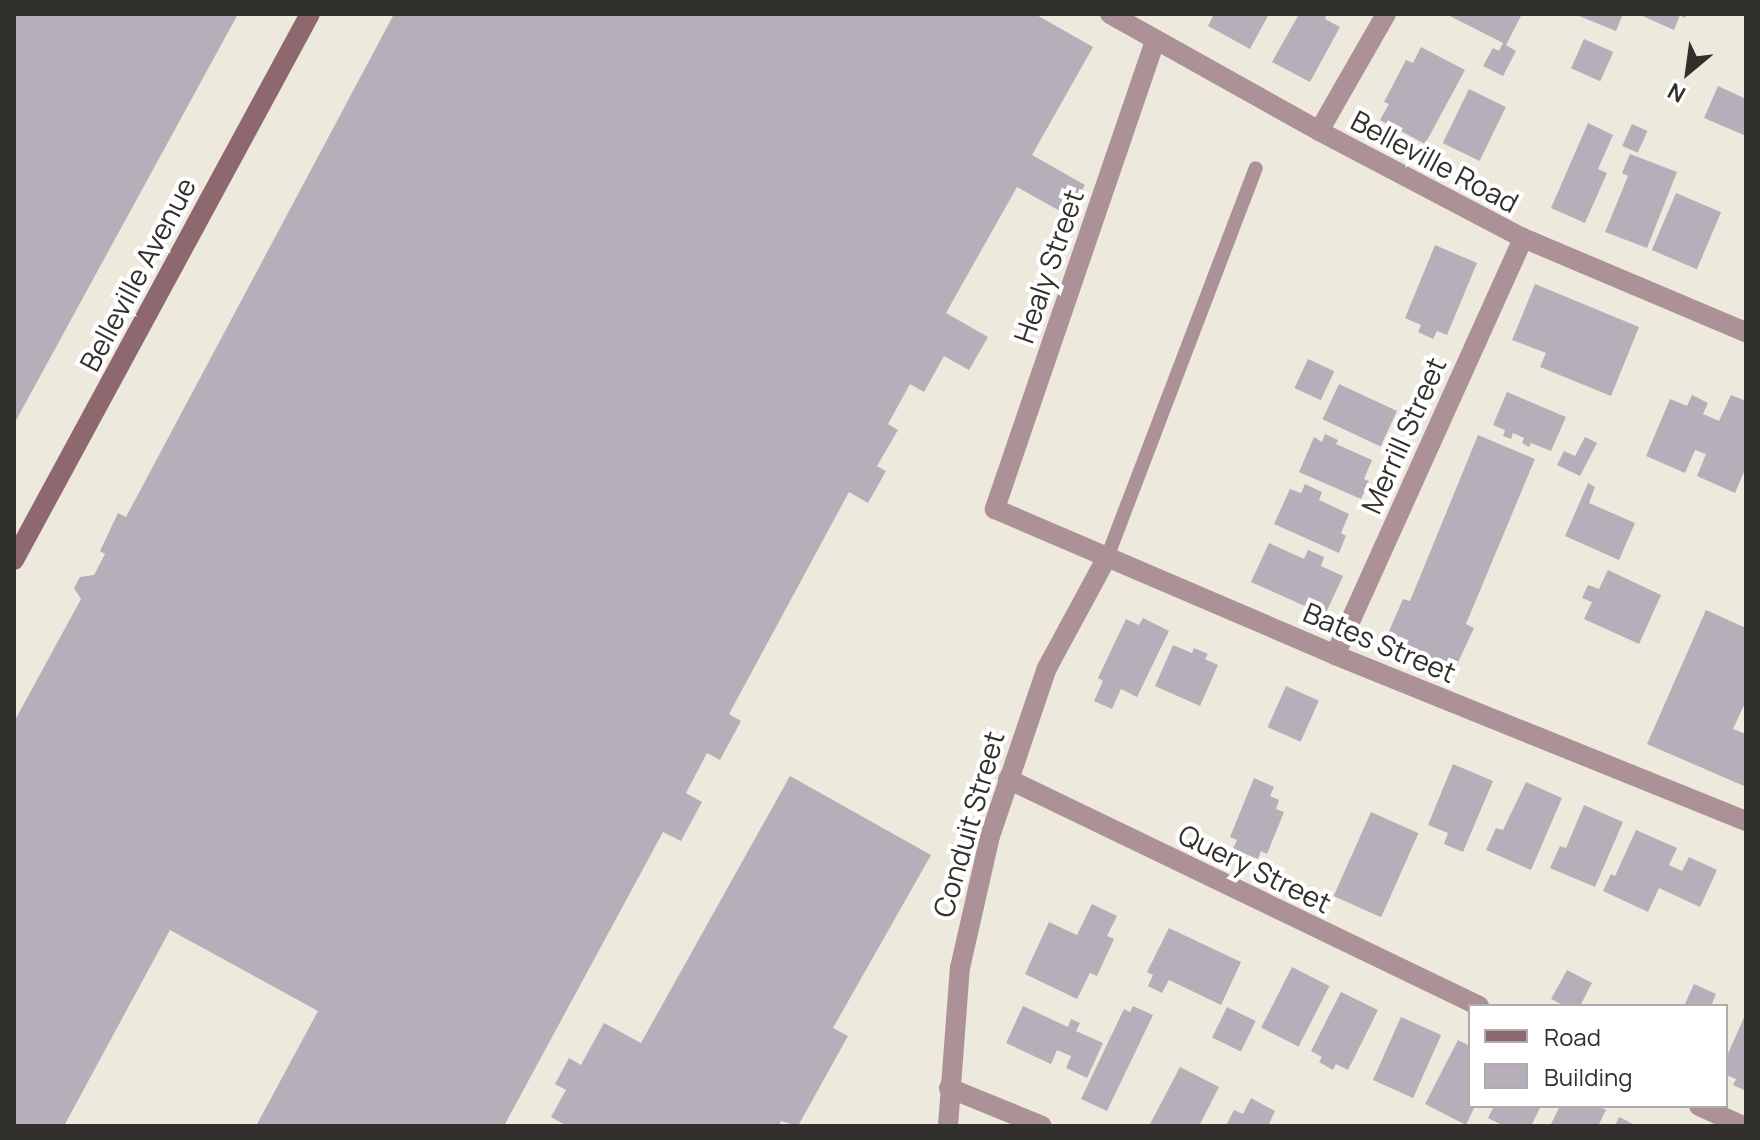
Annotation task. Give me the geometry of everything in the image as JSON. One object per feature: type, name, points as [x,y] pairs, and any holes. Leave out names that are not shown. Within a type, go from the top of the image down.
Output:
[{"type":"main road","name":"Belleville Avenue","points":[[14,560],[310,14]]},
{"type":"street","name":"Belleville Road","points":[[1110,14],[1319,131],[1523,238],[1746,332]]},
{"type":"street","points":[[1319,131],[1386,14]]},
{"type":"street","name":"Healy Street","points":[[995,509],[1155,41]]},
{"type":"street","name":"Merrill Street","points":[[1335,655],[1523,238]]},
{"type":"street","name":"Bates Street","points":[[995,509],[1335,655],[1746,821]]},
{"type":"street","name":"Conduit Street","points":[[948,1126],[954,1008],[966,934],[1008,779],[1047,668],[1108,555]]},
{"type":"street","name":"Query Street","points":[[1008,779],[1475,1004]]},
{"type":"street","points":[[949,1088],[1042,1126]]},
{"type":"street","points":[[1703,1108],[1743,1126]]},
{"type":"lane","points":[[1108,555],[1256,168]]},
{"type":"building","points":[[14,14],[238,14],[14,424]]},
{"type":"building","points":[[394,14],[1035,14],[1093,47],[1032,155],[1085,185],[1067,215],[1017,187],[946,313],[988,337],[969,370],[944,356],[924,392],[910,384],[888,424],[898,430],[877,466],[886,471],[868,503],[849,492],[729,714],[741,721],[720,760],[707,753],[686,793],[702,802],[681,841],[663,832],[504,1126],[256,1126],[318,1011],[170,930],[64,1126],[14,1126],[14,722],[81,599],[74,588],[80,577],[94,575],[105,554],[100,551],[118,513],[126,517]]},
{"type":"building","points":[[1214,14],[1269,14],[1250,49],[1208,26]]},
{"type":"building","points":[[1299,14],[1327,14],[1325,19],[1340,27],[1310,82],[1272,62]]},
{"type":"building","points":[[1446,14],[1522,14],[1506,45],[1516,51],[1503,76],[1483,66],[1493,48],[1499,51],[1503,43]]},
{"type":"building","points":[[1574,14],[1623,14],[1616,31]]},
{"type":"building","points":[[1638,14],[1687,14],[1685,18],[1680,15],[1674,30]]},
{"type":"building","points":[[1584,39],[1613,52],[1600,81],[1571,68]]},
{"type":"building","points":[[1421,47],[1465,70],[1425,144],[1380,120],[1389,104],[1384,102],[1406,60],[1413,63]]},
{"type":"building","points":[[1718,86],[1746,99],[1746,136],[1704,118]]},
{"type":"building","points":[[1469,89],[1506,107],[1480,161],[1443,143]]},
{"type":"building","points":[[1588,123],[1613,135],[1598,169],[1607,173],[1585,223],[1551,208]]},
{"type":"building","points":[[1632,124],[1648,131],[1638,153],[1622,146]]},
{"type":"building","points":[[1630,154],[1677,172],[1647,248],[1605,232],[1628,176],[1622,173]]},
{"type":"building","points":[[1676,193],[1721,212],[1697,269],[1652,250]]},
{"type":"building","points":[[1435,245],[1477,263],[1447,335],[1437,331],[1433,339],[1418,332],[1421,325],[1405,318]]},
{"type":"building","points":[[1535,284],[1639,327],[1611,396],[1540,367],[1546,353],[1512,340]]},
{"type":"building","points":[[1308,359],[1334,371],[1321,400],[1294,388]]},
{"type":"building","points":[[1339,384],[1397,411],[1381,446],[1323,419]]},
{"type":"building","points":[[1507,392],[1566,417],[1551,451],[1531,443],[1529,447],[1522,443],[1524,438],[1513,433],[1511,439],[1503,436],[1505,430],[1493,425]]},
{"type":"building","points":[[1692,395],[1708,403],[1703,414],[1719,421],[1731,395],[1746,401],[1746,467],[1735,493],[1697,476],[1706,454],[1695,450],[1685,473],[1646,456],[1670,399],[1687,406]]},
{"type":"building","points":[[1325,434],[1338,440],[1336,444],[1372,460],[1364,479],[1369,481],[1361,499],[1299,472],[1314,437],[1322,442]]},
{"type":"building","points":[[1478,435],[1535,459],[1466,624],[1474,628],[1455,669],[1386,638],[1403,599],[1410,601]]},
{"type":"building","points":[[1585,437],[1597,443],[1580,476],[1557,465],[1564,451],[1575,456]]},
{"type":"building","points":[[1588,483],[1595,487],[1589,503],[1635,523],[1619,560],[1565,536]]},
{"type":"building","points":[[1305,484],[1322,492],[1319,500],[1349,514],[1341,533],[1346,536],[1339,553],[1274,524],[1290,489],[1301,493]]},
{"type":"building","points":[[1269,543],[1304,559],[1308,550],[1324,557],[1321,566],[1343,576],[1325,615],[1251,582]]},
{"type":"building","points":[[1608,570],[1661,595],[1639,644],[1584,619],[1592,602],[1582,598],[1588,585],[1599,589]]},
{"type":"building","points":[[1706,610],[1746,628],[1746,701],[1733,729],[1746,734],[1744,786],[1647,744]]},
{"type":"building","points":[[1143,618],[1169,631],[1137,697],[1121,689],[1112,709],[1094,701],[1103,681],[1098,678],[1126,619],[1139,625]]},
{"type":"building","points":[[1173,645],[1192,653],[1194,648],[1208,654],[1205,659],[1218,665],[1200,706],[1155,686]]},
{"type":"building","points":[[1286,686],[1319,701],[1301,742],[1268,727]]},
{"type":"building","points":[[1453,764],[1493,781],[1463,852],[1444,844],[1448,833],[1428,825]]},
{"type":"building","points":[[790,776],[931,855],[833,1028],[848,1036],[798,1126],[781,1121],[779,1126],[567,1126],[551,1117],[566,1090],[555,1084],[569,1058],[581,1065],[604,1023],[641,1043]]},
{"type":"building","points":[[1254,778],[1274,787],[1270,796],[1279,800],[1276,809],[1284,812],[1267,854],[1261,851],[1258,859],[1233,849],[1237,840],[1230,837]]},
{"type":"building","points":[[1526,782],[1562,798],[1531,870],[1486,850],[1496,828],[1503,830]]},
{"type":"building","points":[[1584,805],[1623,822],[1595,887],[1550,868],[1560,846],[1566,848]]},
{"type":"building","points":[[1371,812],[1419,833],[1381,917],[1334,896]]},
{"type":"building","points":[[1636,830],[1677,848],[1669,865],[1682,871],[1689,857],[1717,870],[1700,907],[1659,888],[1648,912],[1603,891],[1611,874],[1615,876]]},
{"type":"building","points":[[1092,904],[1117,916],[1107,936],[1114,939],[1097,976],[1090,973],[1077,999],[1025,974],[1049,922],[1077,935]]},
{"type":"building","points":[[1169,928],[1241,962],[1221,1005],[1169,980],[1162,993],[1148,986],[1153,975],[1147,972]]},
{"type":"building","points":[[1292,967],[1329,986],[1299,1047],[1261,1028]]},
{"type":"building","points":[[1567,970],[1592,983],[1581,1004],[1561,1004],[1551,999]]},
{"type":"building","points":[[1694,984],[1716,994],[1712,1004],[1685,1004]]},
{"type":"building","points":[[1341,992],[1378,1010],[1348,1070],[1336,1064],[1333,1070],[1319,1062],[1322,1057],[1311,1051]]},
{"type":"building","points":[[1023,1006],[1068,1027],[1071,1019],[1080,1023],[1076,1031],[1103,1043],[1087,1078],[1066,1068],[1071,1056],[1057,1050],[1051,1064],[1006,1043]]},
{"type":"building","points":[[1133,1006],[1153,1015],[1107,1111],[1081,1099],[1124,1009],[1130,1012]]},
{"type":"building","points":[[1227,1007],[1256,1021],[1241,1052],[1212,1038]]},
{"type":"building","points":[[1746,1013],[1746,1091],[1733,1085],[1736,1079],[1728,1076],[1728,1054]]},
{"type":"building","points":[[1401,1017],[1441,1035],[1413,1098],[1373,1080]]},
{"type":"building","points":[[1458,1040],[1468,1045],[1468,1108],[1474,1108],[1466,1125],[1425,1104]]},
{"type":"building","points":[[1180,1067],[1219,1087],[1199,1126],[1149,1126]]},
{"type":"building","points":[[1251,1098],[1275,1111],[1268,1126],[1226,1126],[1234,1110],[1243,1114]]},
{"type":"building","points":[[1493,1108],[1540,1108],[1531,1126],[1504,1126],[1488,1118]]},
{"type":"building","points":[[1559,1108],[1606,1110],[1598,1126],[1550,1126]]},
{"type":"building","points":[[1619,1117],[1637,1126],[1615,1126]]}]
